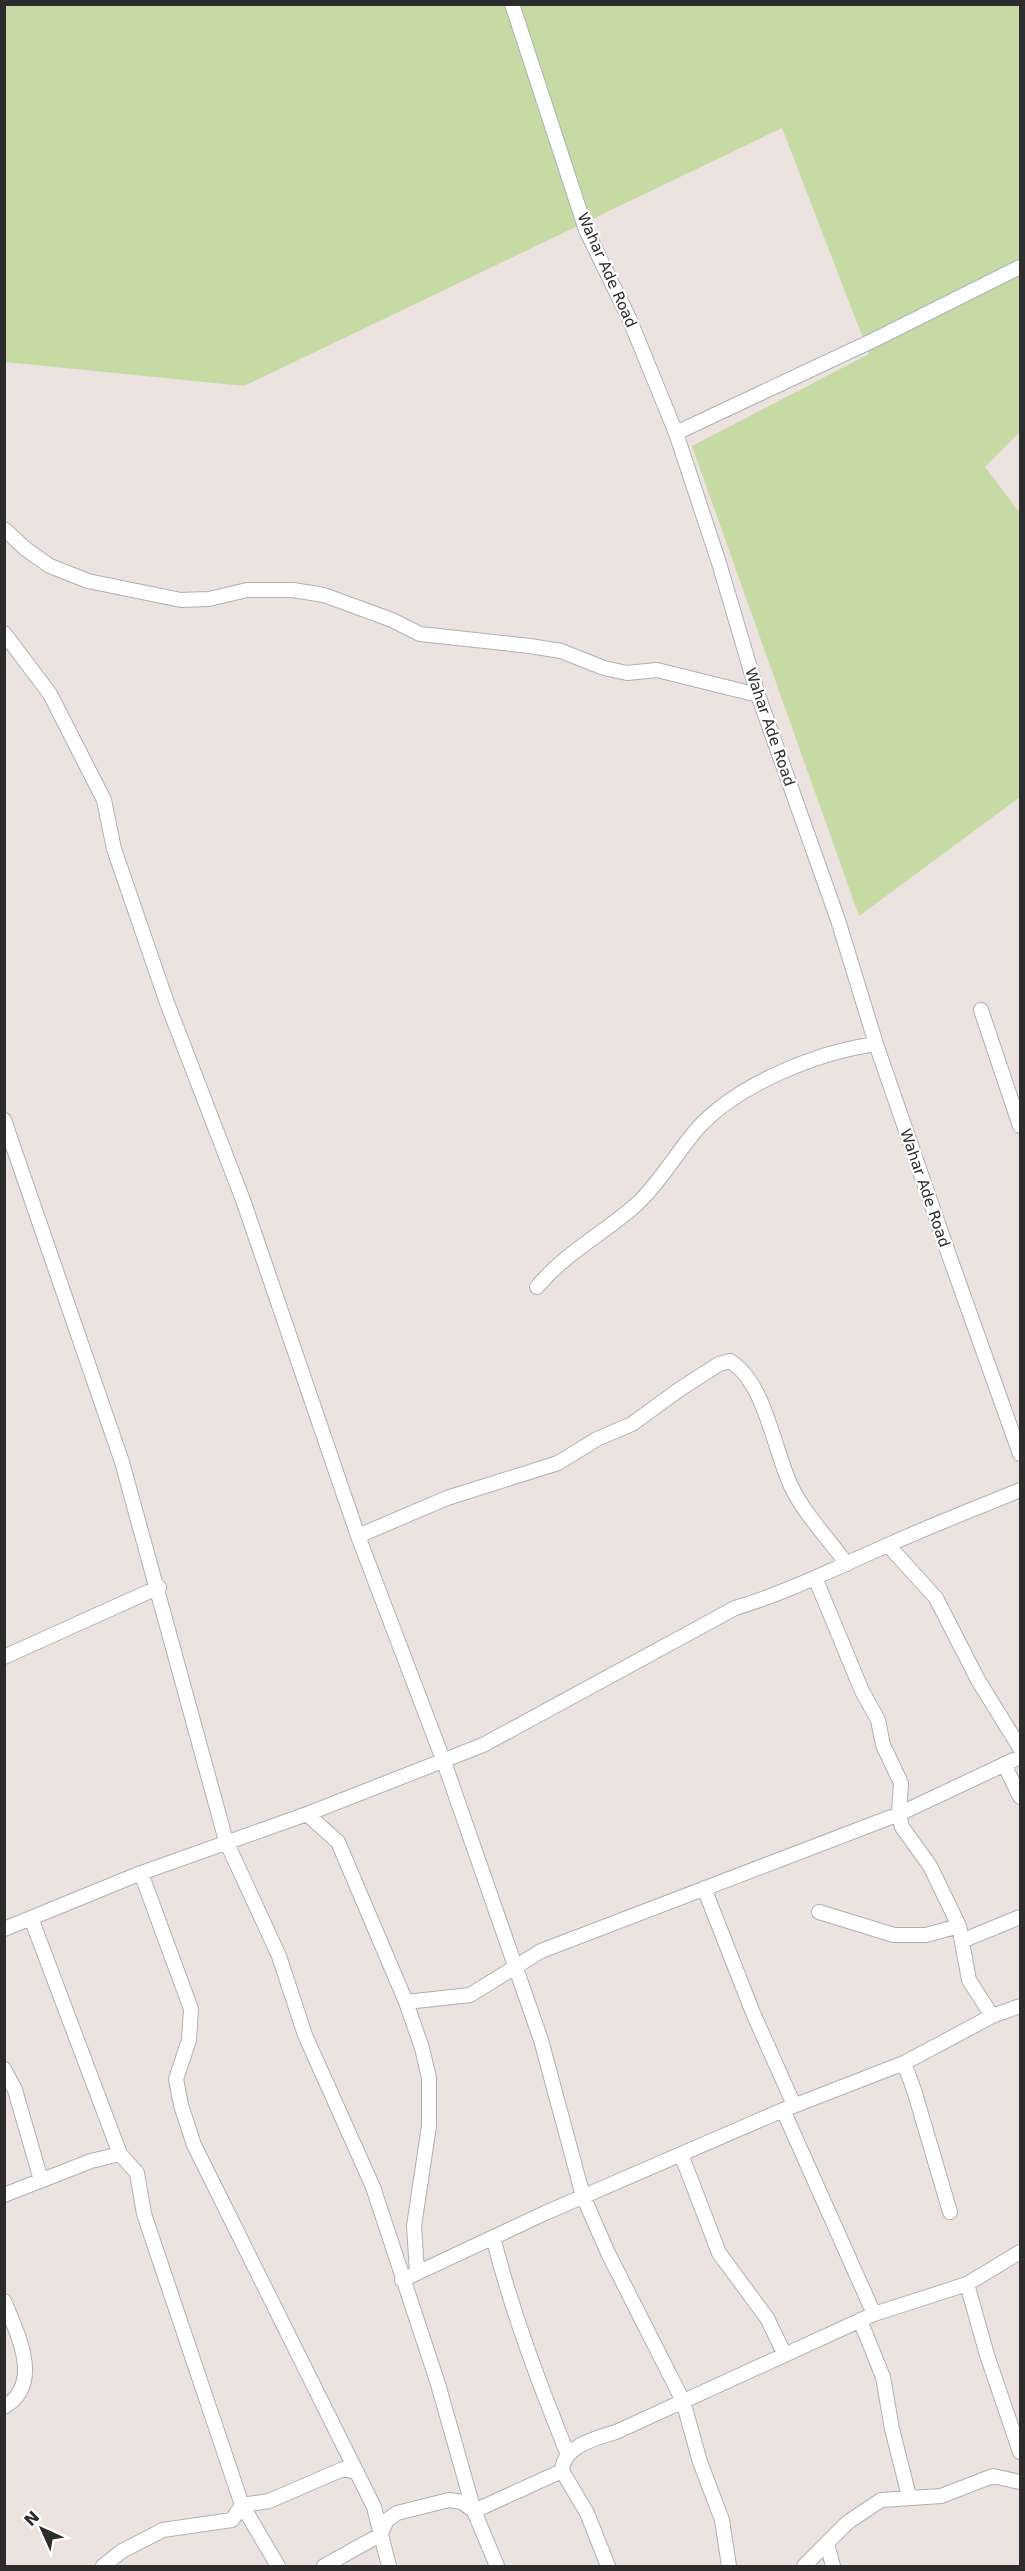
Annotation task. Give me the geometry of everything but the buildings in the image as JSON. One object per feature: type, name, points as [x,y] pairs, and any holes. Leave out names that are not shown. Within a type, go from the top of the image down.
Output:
[{"type":"street","name":"Wahar Ade Road","points":[[512,4],[586,230],[629,318],[676,433],[719,563],[758,695],[838,920],[876,1044],[1020,1454]]},
{"type":"street","points":[[676,433],[876,339],[1020,267]]},
{"type":"street","points":[[4,529],[27,550],[50,566],[88,581],[181,600],[209,599],[247,590],[293,591],[324,595],[392,620],[420,634],[530,645],[561,651],[604,669],[627,673],[657,670],[758,695]]},
{"type":"street","points":[[4,633],[50,694],[104,800],[114,849],[166,1000],[243,1200],[358,1536],[444,1762],[514,1969],[541,2040],[584,2196],[613,2262],[683,2401],[700,2462],[722,2520],[729,2566]]},
{"type":"street","points":[[981,1010],[1020,1126]]},
{"type":"street","points":[[537,1287],[566,1256],[617,1221],[642,1199],[698,1128],[751,1087],[830,1054],[876,1044]]},
{"type":"street","points":[[4,1120],[122,1462],[159,1587],[226,1841],[279,1956],[305,2035],[373,2187],[438,2384],[474,2511],[497,2566]]},
{"type":"street","points":[[358,1536],[447,1498],[558,1463],[597,1439],[632,1424],[680,1389],[719,1364],[730,1361],[742,1368],[754,1386],[792,1488],[847,1564]]},
{"type":"street","points":[[4,1929],[226,1841],[307,1814],[444,1762],[483,1745],[735,1608],[816,1580],[888,1545],[1020,1490]]},
{"type":"street","points":[[888,1545],[936,1598],[978,1680],[1020,1748]]},
{"type":"street","points":[[816,1580],[862,1691],[878,1720],[883,1745],[901,1783],[899,1814],[902,1827],[930,1866],[959,1926],[964,1940],[969,1980],[992,2016]]},
{"type":"street","points":[[4,1657],[159,1587]]},
{"type":"street","points":[[406,2002],[470,1995],[514,1969],[523,1960],[541,1951],[899,1814],[1020,1757]]},
{"type":"street","points":[[1004,1764],[1020,1797]]},
{"type":"street","points":[[307,1814],[338,1842],[406,2002],[429,2078],[429,2126],[414,2226],[417,2272]]},
{"type":"street","points":[[141,1874],[190,2009],[189,2040],[176,2079],[181,2105],[194,2145],[374,2507],[389,2566]]},
{"type":"street","points":[[704,1888],[789,2107],[874,2314]]},
{"type":"street","points":[[819,1912],[876,1931],[908,1937],[926,1935],[959,1926]]},
{"type":"street","points":[[964,1940],[1020,1917]]},
{"type":"street","points":[[31,1918],[120,2154],[137,2174],[144,2214],[242,2505],[278,2566]]},
{"type":"street","points":[[402,2280],[584,2196],[789,2107],[904,2063],[992,2016],[1020,2006]]},
{"type":"street","points":[[904,2063],[950,2212]]},
{"type":"street","points":[[4,2069],[15,2090],[41,2180]]},
{"type":"street","points":[[4,2195],[91,2161],[120,2154]]},
{"type":"street","points":[[681,2154],[719,2253],[767,2318],[785,2355]]},
{"type":"street","points":[[493,2237],[507,2294],[528,2356],[568,2455]]},
{"type":"street","points":[[474,2511],[562,2471],[568,2455],[593,2439],[616,2432],[874,2314],[967,2284],[1020,2252]]},
{"type":"street","points":[[967,2284],[987,2355],[1020,2452]]},
{"type":"street","points":[[4,2301],[22,2351],[27,2375],[25,2385],[18,2395],[4,2407]]},
{"type":"street","points":[[861,2320],[883,2378],[892,2429],[909,2496]]},
{"type":"street","points":[[103,2566],[122,2551],[163,2530],[232,2520],[242,2505],[269,2501],[343,2469],[357,2472]]},
{"type":"street","points":[[562,2471],[587,2513],[608,2566]]},
{"type":"street","points":[[804,2566],[848,2522],[881,2500],[909,2496],[941,2496],[993,2476],[1020,2482]]},
{"type":"street","points":[[324,2566],[380,2535],[387,2520],[397,2513],[449,2500],[462,2502],[474,2511]]},
{"type":"street","points":[[827,2544],[833,2566]]},
{"type":"green space","points":[[4,5],[1020,5],[1020,432],[985,467],[1020,513],[1020,797],[859,916],[692,446],[869,354],[782,128],[244,386],[5,362]]}]
